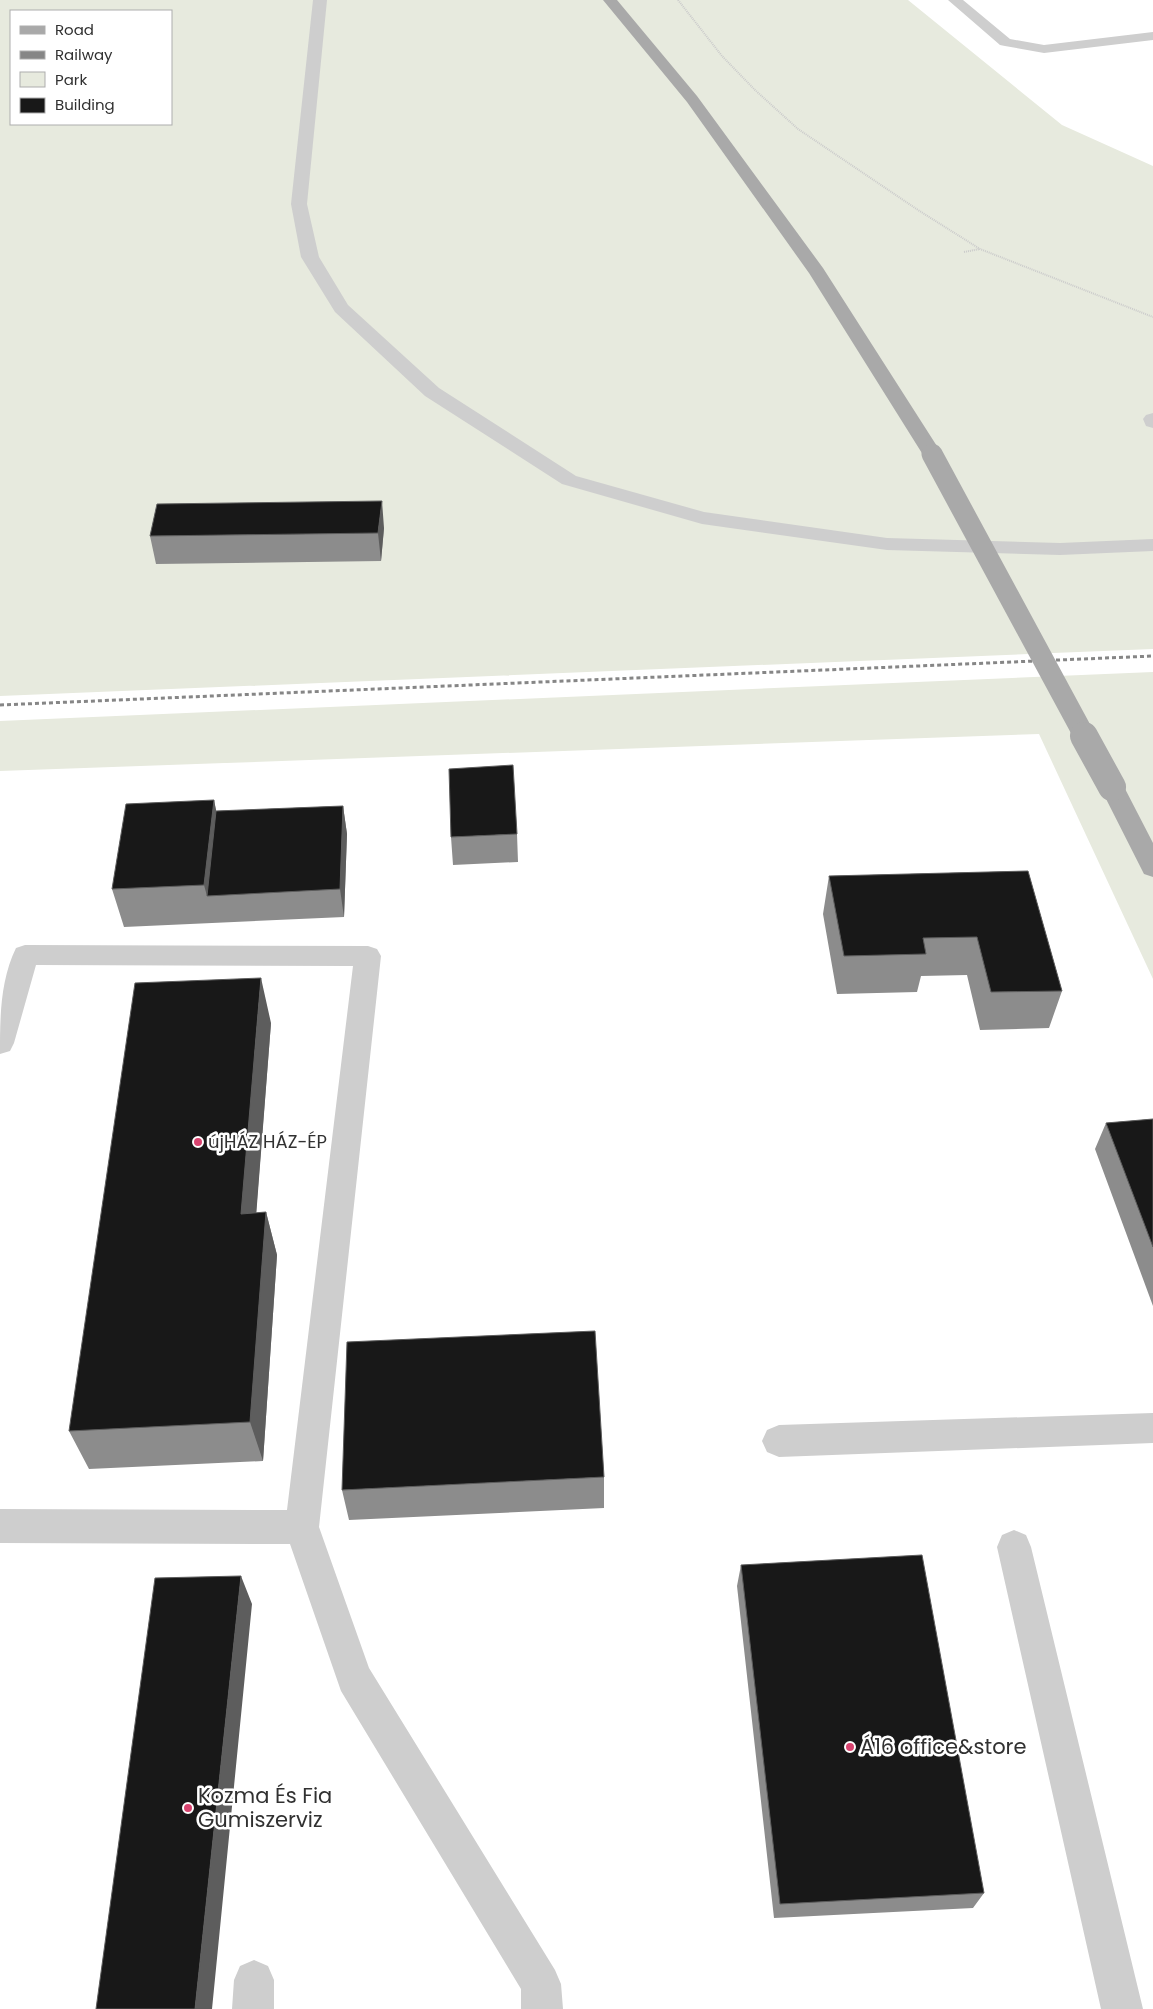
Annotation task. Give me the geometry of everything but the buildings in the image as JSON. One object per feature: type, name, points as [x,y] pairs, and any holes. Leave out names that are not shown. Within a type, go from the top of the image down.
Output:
[{"type":"main road","points":[[610,0],[692,98],[817,272],[932,454],[1112,788],[1153,868]]},
{"type":"street","points":[[320,0],[299,204],[310,257],[341,308],[440,397],[569,480],[702,518],[887,544],[1060,549],[1153,544]]},
{"type":"street","points":[[955,0],[1005,42],[1044,49],[1153,36]]},
{"type":"street","points":[[0,1043],[25,955],[368,956],[302,1527],[354,1678],[541,1984],[542,2009]]},
{"type":"street","points":[[779,1441],[1153,1428]]},
{"type":"street","points":[[0,1526],[302,1527]]},
{"type":"street","points":[[1014,1547],[1122,2009]]},
{"type":"path","points":[[678,0],[722,56],[755,90],[798,129],[918,210],[980,249],[1153,318]]},
{"type":"path","points":[[964,252],[980,249]]},
{"type":"green space","points":[[0,0],[908,0],[1062,125],[1153,166],[1153,649],[0,696]]},
{"type":"green space","points":[[1153,672],[1153,979],[1039,734],[0,771],[0,721]]},
{"type":"railway","points":[[0,705],[1153,656]]},
{"type":"place","name":"újHÁZ HÁZ-ÉP","points":[[198,1142]]},
{"type":"place","name":"Á16 office&store","points":[[850,1747]]},
{"type":"place","name":"Kozma És Fia Gumiszerviz","points":[[188,1808]]}]
